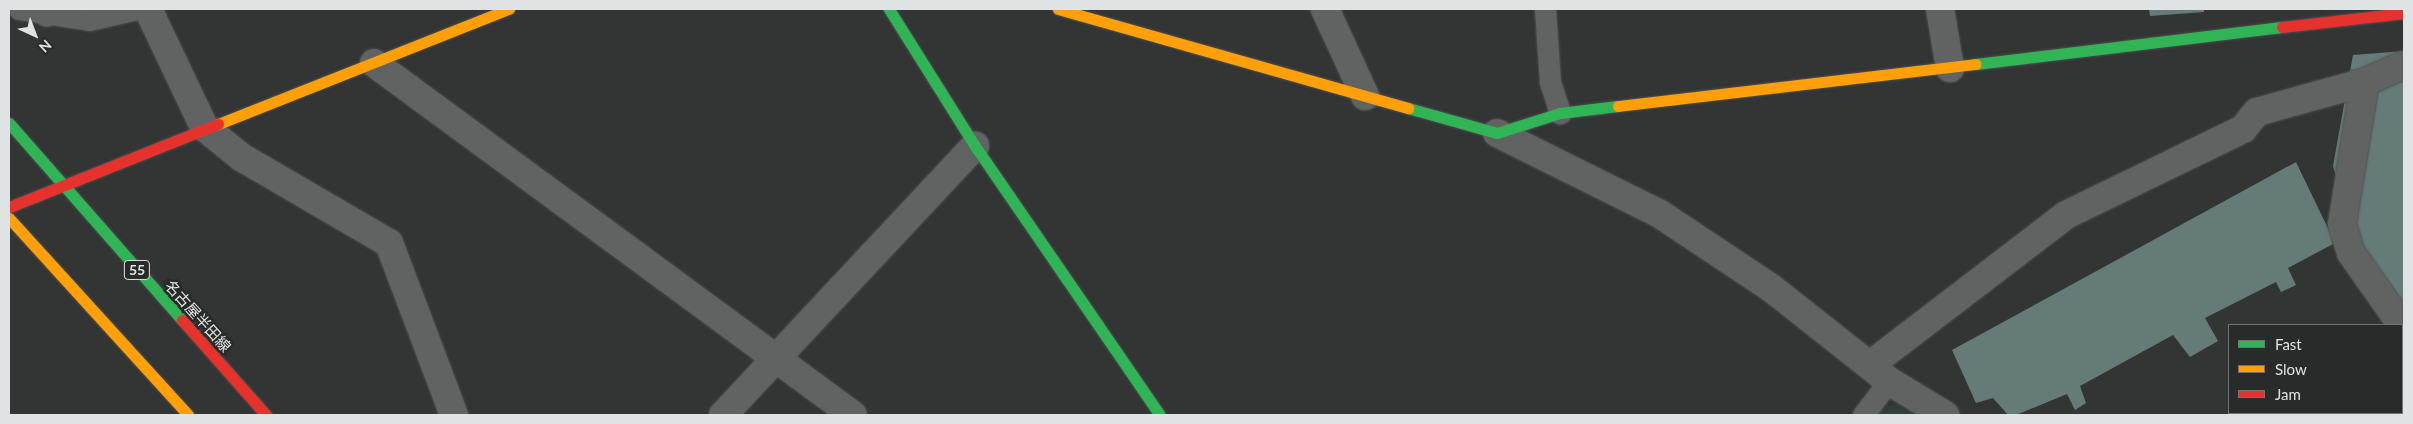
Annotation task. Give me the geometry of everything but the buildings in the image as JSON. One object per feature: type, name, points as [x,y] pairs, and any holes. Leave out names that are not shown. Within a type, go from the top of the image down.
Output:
[{"type":"street","points":[[148,9],[204,127],[241,157],[389,244],[454,415]]},
{"type":"street","points":[[9,207],[64,189],[204,127],[374,63],[509,9]]},
{"type":"street","points":[[889,9],[976,146],[1160,415]]},
{"type":"street","points":[[1058,9],[1497,134],[1660,214],[1770,287],[1879,373],[1946,415]]},
{"type":"street","points":[[1325,9],[1365,96]]},
{"type":"street","points":[[1940,9],[1950,68]]},
{"type":"street","points":[[1497,134],[1560,114],[2404,13]]},
{"type":"street","points":[[374,63],[853,415]]},
{"type":"street","points":[[1879,373],[2066,215],[2243,129],[2256,112],[2365,82],[2404,64]]},
{"type":"street","points":[[2365,82],[2342,224],[2351,253],[2401,324]]},
{"type":"street","name":"名古屋半田線","points":[[9,123],[64,189],[266,415]]},
{"type":"street","points":[[723,415],[976,146]]},
{"type":"street","points":[[9,218],[188,415]]},
{"type":"lane","points":[[19,9],[46,11],[89,20],[137,9]]},
{"type":"lane","points":[[1545,9],[1550,82],[1560,114]]},
{"type":"lane","points":[[1863,415],[1879,373]]},
{"type":"shaded area","points":[[1902,403],[1923,415],[1875,415],[1882,408]]},
{"type":"shaded area","points":[[2403,406],[2404,415],[2308,415],[2403,414]]},
{"type":"traffic: fast","points":[[889,9],[975,146],[1160,415]]},
{"type":"traffic: fast","points":[[1976,64],[2282,27]]},
{"type":"traffic: fast","points":[[1408,108],[1497,133],[1560,113],[1618,106]]},
{"type":"traffic: fast","points":[[9,123],[182,320]]},
{"type":"traffic: slow","points":[[218,124],[509,9]]},
{"type":"traffic: slow","points":[[1058,9],[1408,108]]},
{"type":"traffic: slow","points":[[1618,106],[1976,64]]},
{"type":"traffic: slow","points":[[9,218],[188,415]]},
{"type":"traffic: jam","points":[[2282,27],[2404,13]]},
{"type":"traffic: jam","points":[[9,207],[218,124]]},
{"type":"traffic: jam","points":[[182,320],[266,415]]}]
